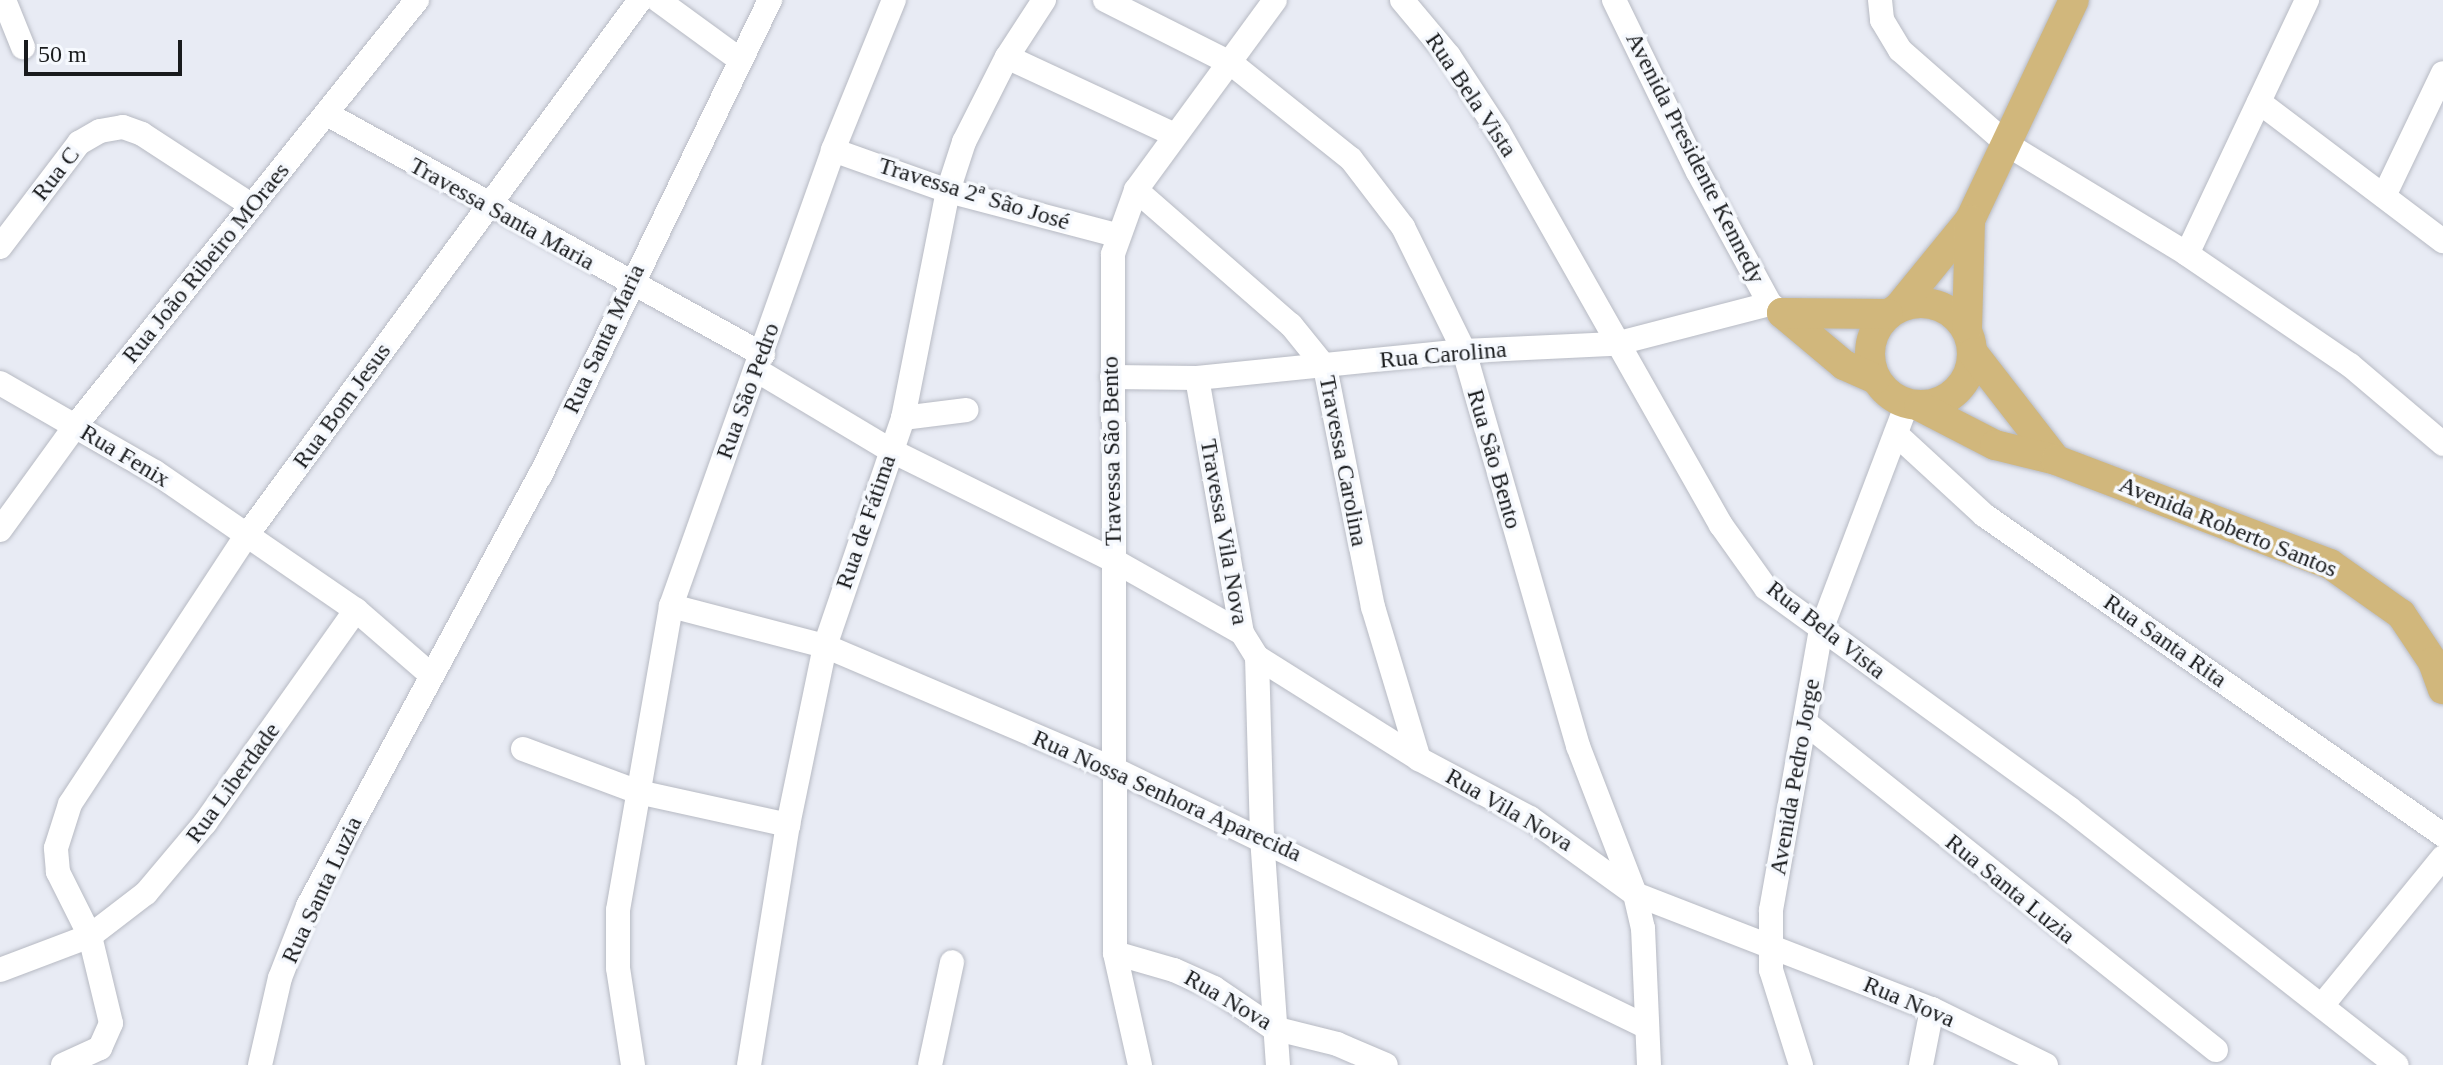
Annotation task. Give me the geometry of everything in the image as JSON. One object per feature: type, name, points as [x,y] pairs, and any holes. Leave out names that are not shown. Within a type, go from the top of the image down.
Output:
[{"type":"main road","points":[[1875,379],[1871,345],[1894,310],[1970,220],[2074,0]]},
{"type":"main road","points":[[1913,405],[1940,403],[1958,391],[1969,374],[1970,220]]},
{"type":"main road","points":[[1776,309],[1894,310],[1924,302],[1949,310],[1970,341]]},
{"type":"main road","name":"Avenida Presidente Kennedy","points":[[1776,309],[1844,365],[1875,379],[1913,405]]},
{"type":"main road","name":"Avenida Roberto Santos","points":[[1970,341],[2017,416],[2056,460]]},
{"type":"main road","name":"Avenida Roberto Santos","points":[[1913,405],[1995,445],[2056,460],[2330,564],[2401,614],[2433,662],[2443,689]]},
{"type":"street","points":[[4,0],[23,47]]},
{"type":"street","name":"Rua João Ribeiro MOraes","points":[[0,530],[76,425],[417,0]]},
{"type":"street","name":"Rua Bom Jesus","points":[[90,936],[58,872],[56,848],[61,823],[247,535],[640,0]]},
{"type":"street","points":[[658,0],[739,59]]},
{"type":"street","name":"Rua Santa Maria","points":[[406,723],[540,476],[770,0]]},
{"type":"street","name":"Rua São Pedro","points":[[633,1065],[618,968],[618,910],[671,606],[761,363],[833,150],[894,0]]},
{"type":"street","name":"Rua de Fátima","points":[[749,1065],[788,825],[825,646],[903,418],[948,191],[964,142],[1007,57],[1044,0]]},
{"type":"street","name":"Rua São Bento","points":[[1105,0],[1232,64],[1351,159],[1383,195],[1464,351],[1578,746],[1635,894],[1643,928],[1649,1065]]},
{"type":"street","name":"Travessa São Bento","points":[[1140,1065],[1115,953],[1112,377],[1116,235],[1136,190],[1173,134],[1232,64],[1275,0]]},
{"type":"street","name":"Rua Bela Vista","points":[[1402,0],[1449,56],[1498,131],[1615,344],[1742,558],[1766,588],[2070,809],[2221,931],[2324,1003],[2397,1065]]},
{"type":"street","name":"Avenida Presidente Kennedy","points":[[1614,0],[1776,309]]},
{"type":"street","points":[[1880,0],[1882,20],[1900,50],[2008,145],[2187,254],[2350,365],[2443,444]]},
{"type":"street","points":[[2187,254],[2307,0]]},
{"type":"street","points":[[1007,57],[1173,134]]},
{"type":"street","points":[[2384,196],[2443,73]]},
{"type":"street","points":[[2259,102],[2443,241]]},
{"type":"street","name":"Travessa Santa Maria","points":[[327,114],[630,285],[761,363],[890,450],[1113,560],[1242,633]]},
{"type":"street","name":"Rua C","points":[[0,247],[79,143],[100,131],[123,127],[251,205]]},
{"type":"street","name":"Travessa 2ª São José","points":[[833,150],[948,191],[1116,235]]},
{"type":"street","name":"Travessa Carolina","points":[[1136,190],[1291,325],[1325,367],[1373,607],[1419,759]]},
{"type":"street","name":"Rua Carolina","points":[[1112,377],[1197,378],[1464,351],[1615,344],[1776,309]]},
{"type":"street","name":"Travessa Vila Nova","points":[[1197,378],[1242,633],[1257,657],[1262,837],[1278,1065]]},
{"type":"street","name":"Rua Fenix","points":[[0,383],[76,425],[247,535],[356,610],[430,674]]},
{"type":"street","name":"Avenida Pedro Jorge","points":[[1801,1065],[1778,998],[1768,945],[1821,630],[1896,434],[1913,405]]},
{"type":"street","points":[[903,418],[966,410]]},
{"type":"street","name":"Rua Santa Rita","points":[[1896,434],[1984,515],[2443,835]]},
{"type":"street","name":"Rua Nossa Senhora Aparecida","points":[[671,606],[825,646],[1114,769],[1262,837],[1647,1027]]},
{"type":"street","name":"Rua Liberdade","points":[[0,970],[90,936],[146,893],[177,859],[356,610]]},
{"type":"street","name":"Rua Vila Nova","points":[[1257,657],[1419,759],[1530,818],[1635,894],[1768,945]]},
{"type":"street","name":"Rua Santa Luzia","points":[[263,1064],[280,978],[308,906],[406,723]]},
{"type":"street","name":"Rua Santa Luzia","points":[[1807,724],[2216,1050]]},
{"type":"street","points":[[523,749],[638,792],[788,825]]},
{"type":"street","points":[[2324,1003],[2443,857]]},
{"type":"street","points":[[63,1065],[100,1048],[110,1033],[90,936]]},
{"type":"street","name":"Rua Nova","points":[[1768,945],[1932,1009],[2046,1065]]},
{"type":"street","name":"Rua Nova","points":[[1115,953],[1174,970],[1214,988],[1273,1028],[1337,1044],[1386,1065]]},
{"type":"street","points":[[930,1065],[952,962]]},
{"type":"street","points":[[1921,1065],[1932,1009]]}]
